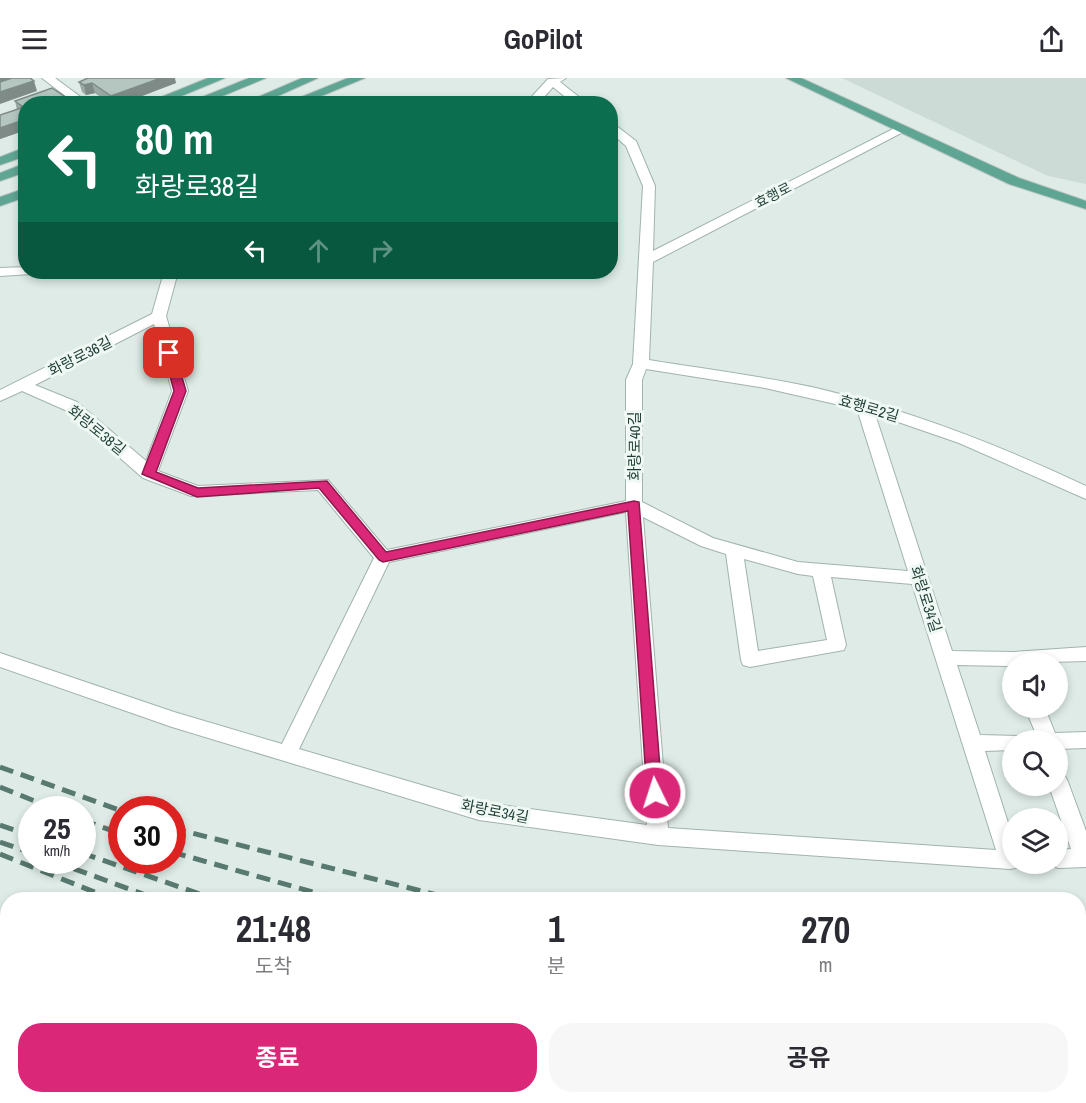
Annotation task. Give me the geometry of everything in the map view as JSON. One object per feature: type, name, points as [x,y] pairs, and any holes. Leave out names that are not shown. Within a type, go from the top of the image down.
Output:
[{"type":"main road","points":[[171,96],[219,78]]},
{"type":"main road","points":[[212,96],[260,78]]},
{"type":"main road","points":[[268,96],[312,78]]},
{"type":"main road","points":[[311,96],[359,78]]},
{"type":"main road","points":[[792,78],[1014,181],[1086,206]]},
{"type":"main road","points":[[0,161],[18,154]]},
{"type":"main road","points":[[0,177],[18,170]]},
{"type":"main road","points":[[0,202],[18,195]]},
{"type":"main road","points":[[0,216],[18,209]]},
{"type":"street","points":[[48,78],[73,96]]},
{"type":"street","points":[[539,96],[556,80],[573,96]]},
{"type":"street","name":"효행로","points":[[646,260],[902,130]]},
{"type":"street","points":[[618,132],[632,144],[649,186],[638,372]]},
{"type":"street","points":[[0,272],[18,271]]},
{"type":"street","points":[[148,474],[180,391],[159,316],[169,279]]},
{"type":"street","name":"화랑로36길","points":[[0,396],[159,316]]},
{"type":"street","name":"효행로2길","points":[[638,372],[760,383],[864,406],[976,444],[1086,492]]},
{"type":"street","name":"화랑로40길","points":[[638,372],[634,506],[658,836]]},
{"type":"street","name":"화랑로38길","points":[[22,386],[71,406],[114,441],[148,474],[197,492],[322,484],[383,557]]},
{"type":"street","name":"화랑로34길","points":[[864,406],[1002,832]]},
{"type":"street","points":[[288,753],[383,557],[634,506],[707,542],[798,568],[920,578]]},
{"type":"street","points":[[734,549],[750,660],[837,645],[820,570]]},
{"type":"street","points":[[1068,656],[1086,654]]},
{"type":"street","points":[[945,658],[1002,660]]},
{"type":"street","name":"화랑로34길","points":[[0,660],[172,719],[479,811],[658,836],[1002,859]]},
{"type":"street","points":[[1068,740],[1086,740]]},
{"type":"street","points":[[973,742],[1002,742]]},
{"type":"street","points":[[1063,796],[1085,858],[1068,859]]},
{"type":"shaded area","points":[[842,78],[1086,78],[1086,184],[1048,176]]},
{"type":"building","points":[[12,78],[30,78],[34,81],[0,92],[0,82]]},
{"type":"building","points":[[88,78],[161,78],[111,96],[92,83],[84,85],[79,82]]},
{"type":"building","points":[[52,88],[64,96],[29,96]]},
{"type":"building","points":[[18,109],[18,122],[0,128],[0,115]]},
{"type":"railway","points":[[0,767],[108,806]]},
{"type":"railway","points":[[0,787],[22,796]]},
{"type":"railway","points":[[0,825],[18,831]]},
{"type":"railway","points":[[96,825],[108,829]]},
{"type":"railway","points":[[186,832],[425,892]]},
{"type":"railway","points":[[0,842],[18,848]]},
{"type":"railway","points":[[0,854],[94,892]]},
{"type":"railway","points":[[186,856],[313,892]]},
{"type":"railway","points":[[96,858],[194,892]]},
{"type":"railway","points":[[88,874],[137,892]]},
{"type":"route","points":[[169,353],[180,391],[148,474],[197,492],[322,484],[383,557],[500,531],[634,506],[655,793]]}]
